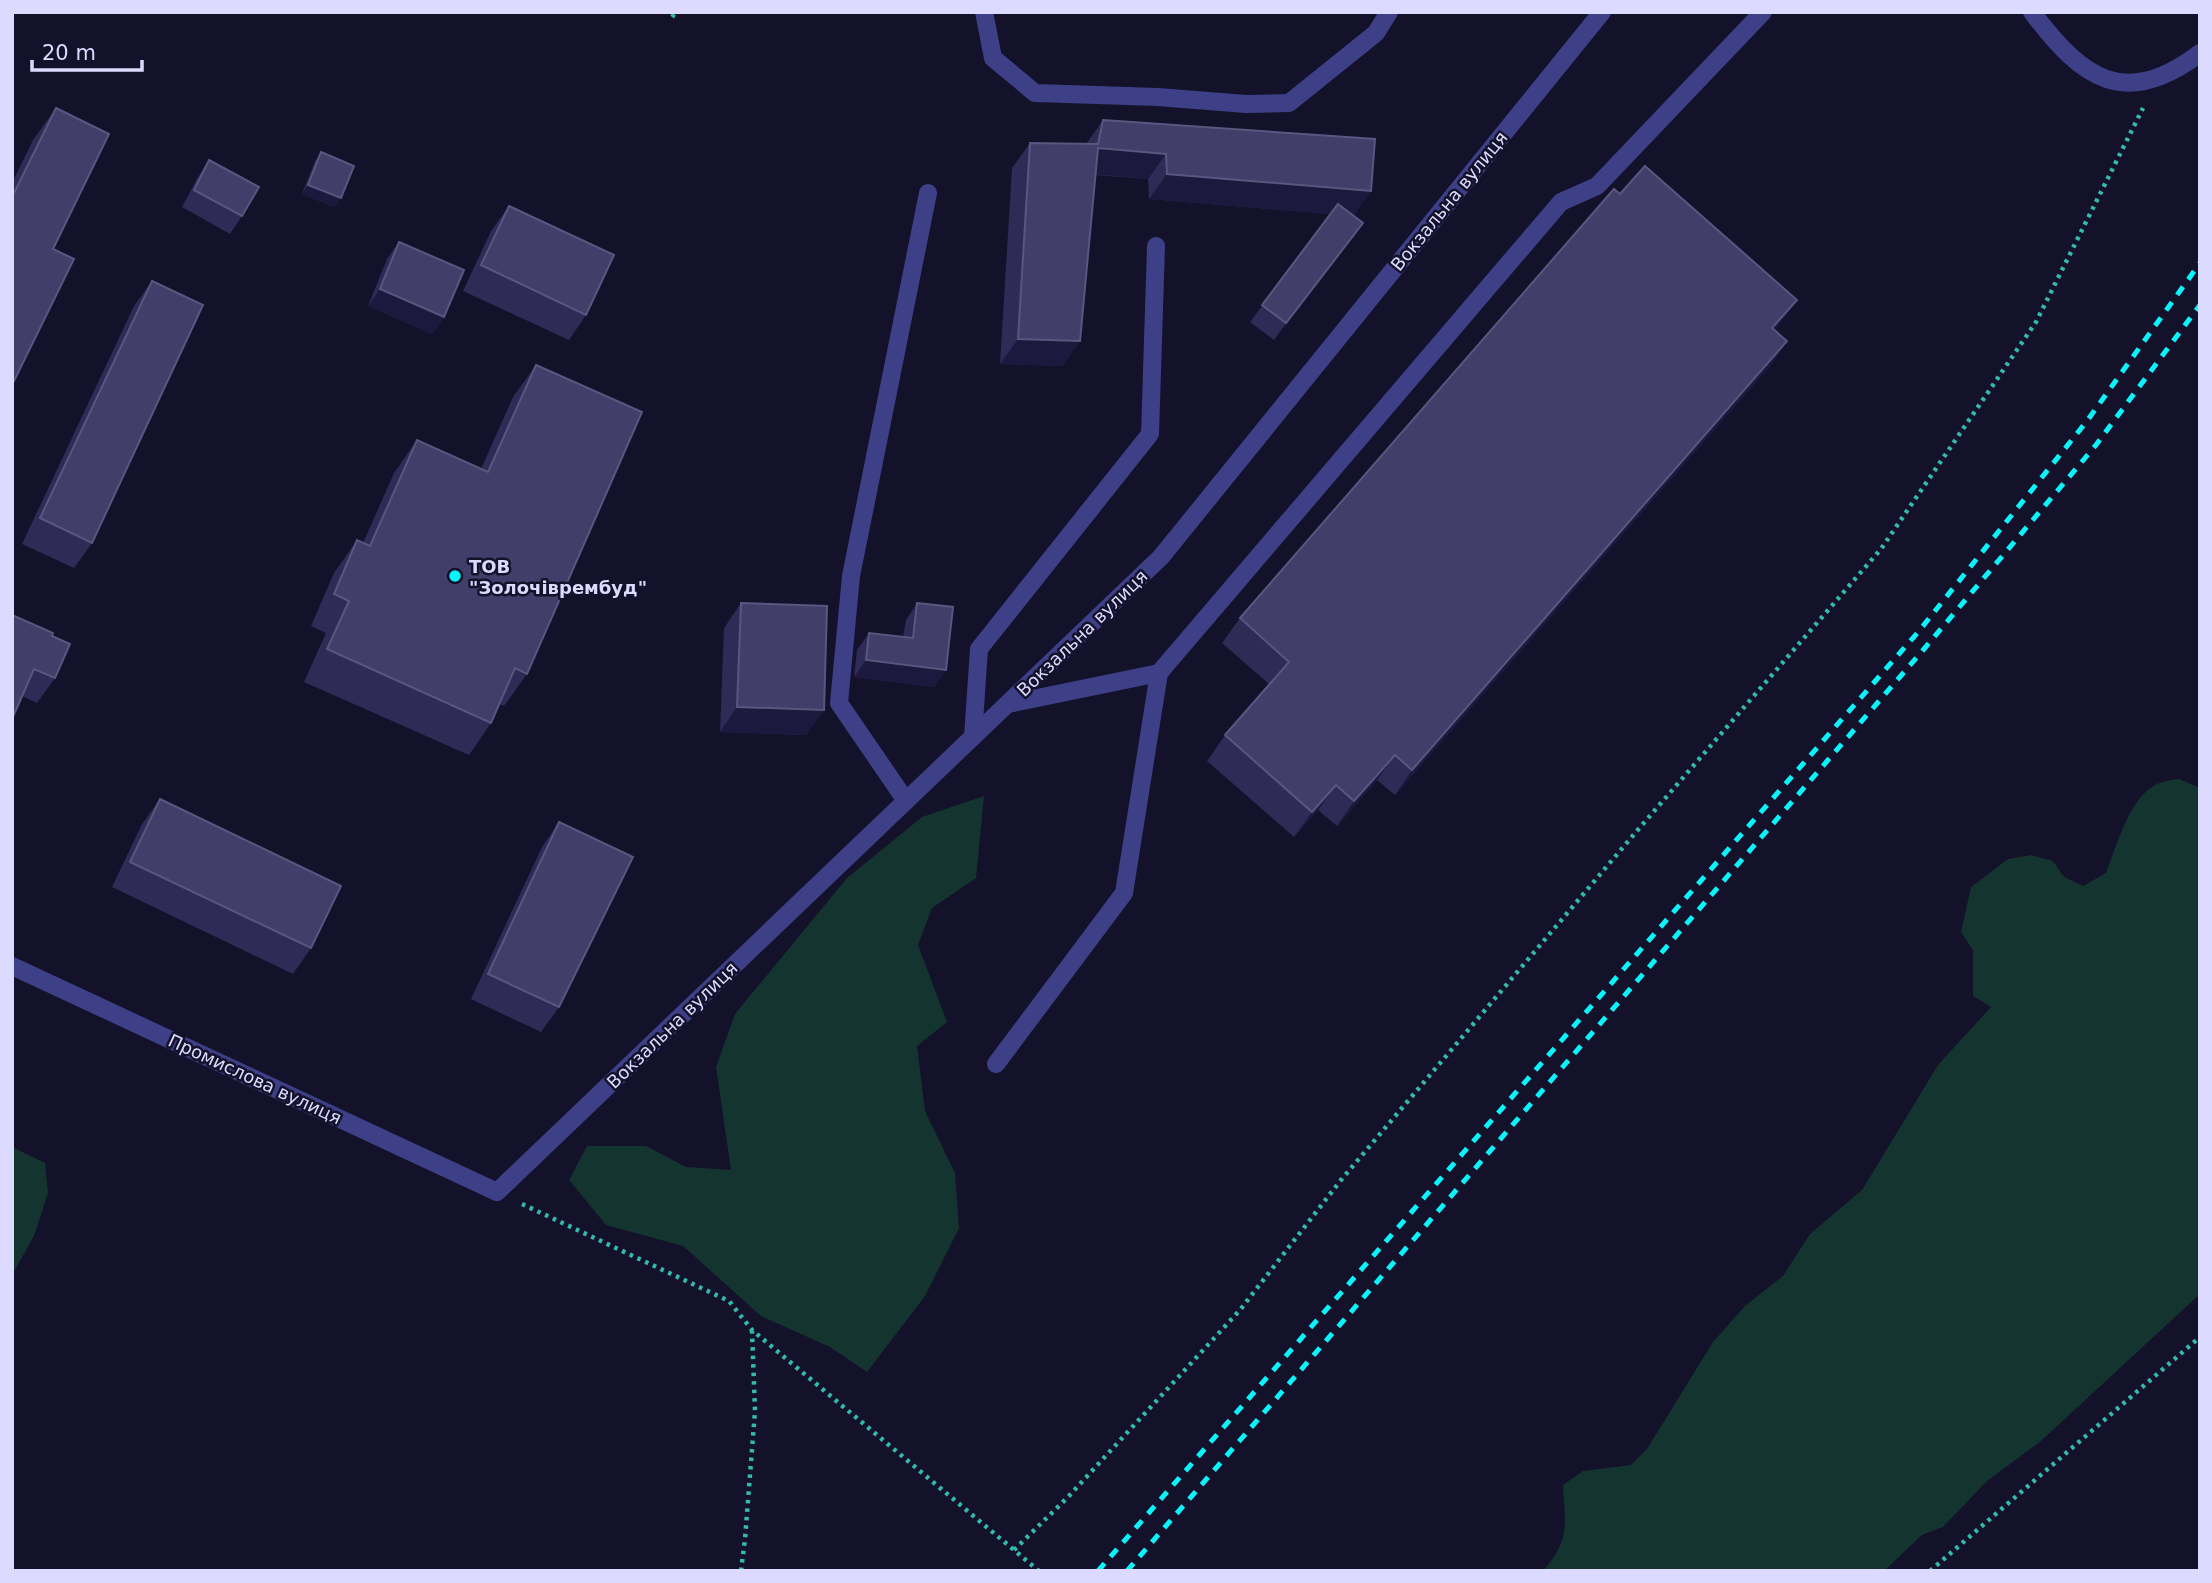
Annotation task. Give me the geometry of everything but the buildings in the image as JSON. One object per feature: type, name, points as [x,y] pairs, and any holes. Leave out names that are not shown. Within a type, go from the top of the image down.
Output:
[{"type":"street","points":[[984,12],[993,58],[1035,93],[1268,104],[1289,103],[1376,33],[1390,12]]},
{"type":"street","name":"Вокзальна вулиця","points":[[497,1192],[1161,556],[1602,12]]},
{"type":"street","points":[[996,1064],[1124,893],[1159,673],[1561,202],[1597,186],[1763,12]]},
{"type":"street","points":[[2032,12],[2048,34],[2073,60],[2089,72],[2109,81],[2136,83],[2157,79],[2183,66],[2200,53]]},
{"type":"street","points":[[906,801],[839,703],[851,576],[928,193]]},
{"type":"street","points":[[973,737],[979,649],[1150,434],[1156,246]]},
{"type":"street","points":[[1007,705],[1159,673]]},
{"type":"street","name":"Промислова вулиця","points":[[12,966],[497,1192]]},
{"type":"path","points":[[1014,1549],[1068,1497],[1240,1310],[1368,1148],[1636,832],[1881,550],[2036,322],[2157,79]]},
{"type":"path","points":[[497,1192],[729,1301],[752,1329],[1039,1571]]},
{"type":"path","points":[[741,1571],[746,1539],[755,1411],[752,1329]]},
{"type":"path","points":[[1930,1571],[2200,1337]]},
{"type":"green space","points":[[2179,779],[2200,788],[2200,1294],[2041,1441],[1987,1481],[1943,1527],[1922,1535],[1884,1571],[1543,1571],[1562,1540],[1565,1521],[1563,1485],[1583,1471],[1631,1465],[1647,1449],[1713,1342],[1745,1306],[1783,1276],[1810,1234],[1862,1190],[1938,1065],[1991,1007],[1973,996],[1973,950],[1961,932],[1971,887],[2008,859],[2031,855],[2053,861],[2064,877],[2083,886],[2106,873],[2125,823],[2147,790],[2165,781]]},
{"type":"green space","points":[[984,796],[976,878],[932,908],[918,945],[947,1022],[917,1046],[925,1111],[955,1173],[959,1228],[925,1296],[867,1372],[830,1347],[761,1316],[683,1246],[606,1225],[569,1180],[587,1146],[646,1146],[686,1167],[731,1170],[716,1067],[735,1014],[847,878],[922,817]]},
{"type":"green space","points":[[12,1147],[45,1163],[48,1193],[34,1236],[12,1275]]},
{"type":"railway","points":[[1098,1571],[1919,631],[2087,421],[2200,263]]},
{"type":"railway","points":[[1127,1571],[1924,649],[2096,445],[2200,305]]},
{"type":"place","name":"ТОВ \"Золочіврембуд\"","points":[[455,576]]}]
